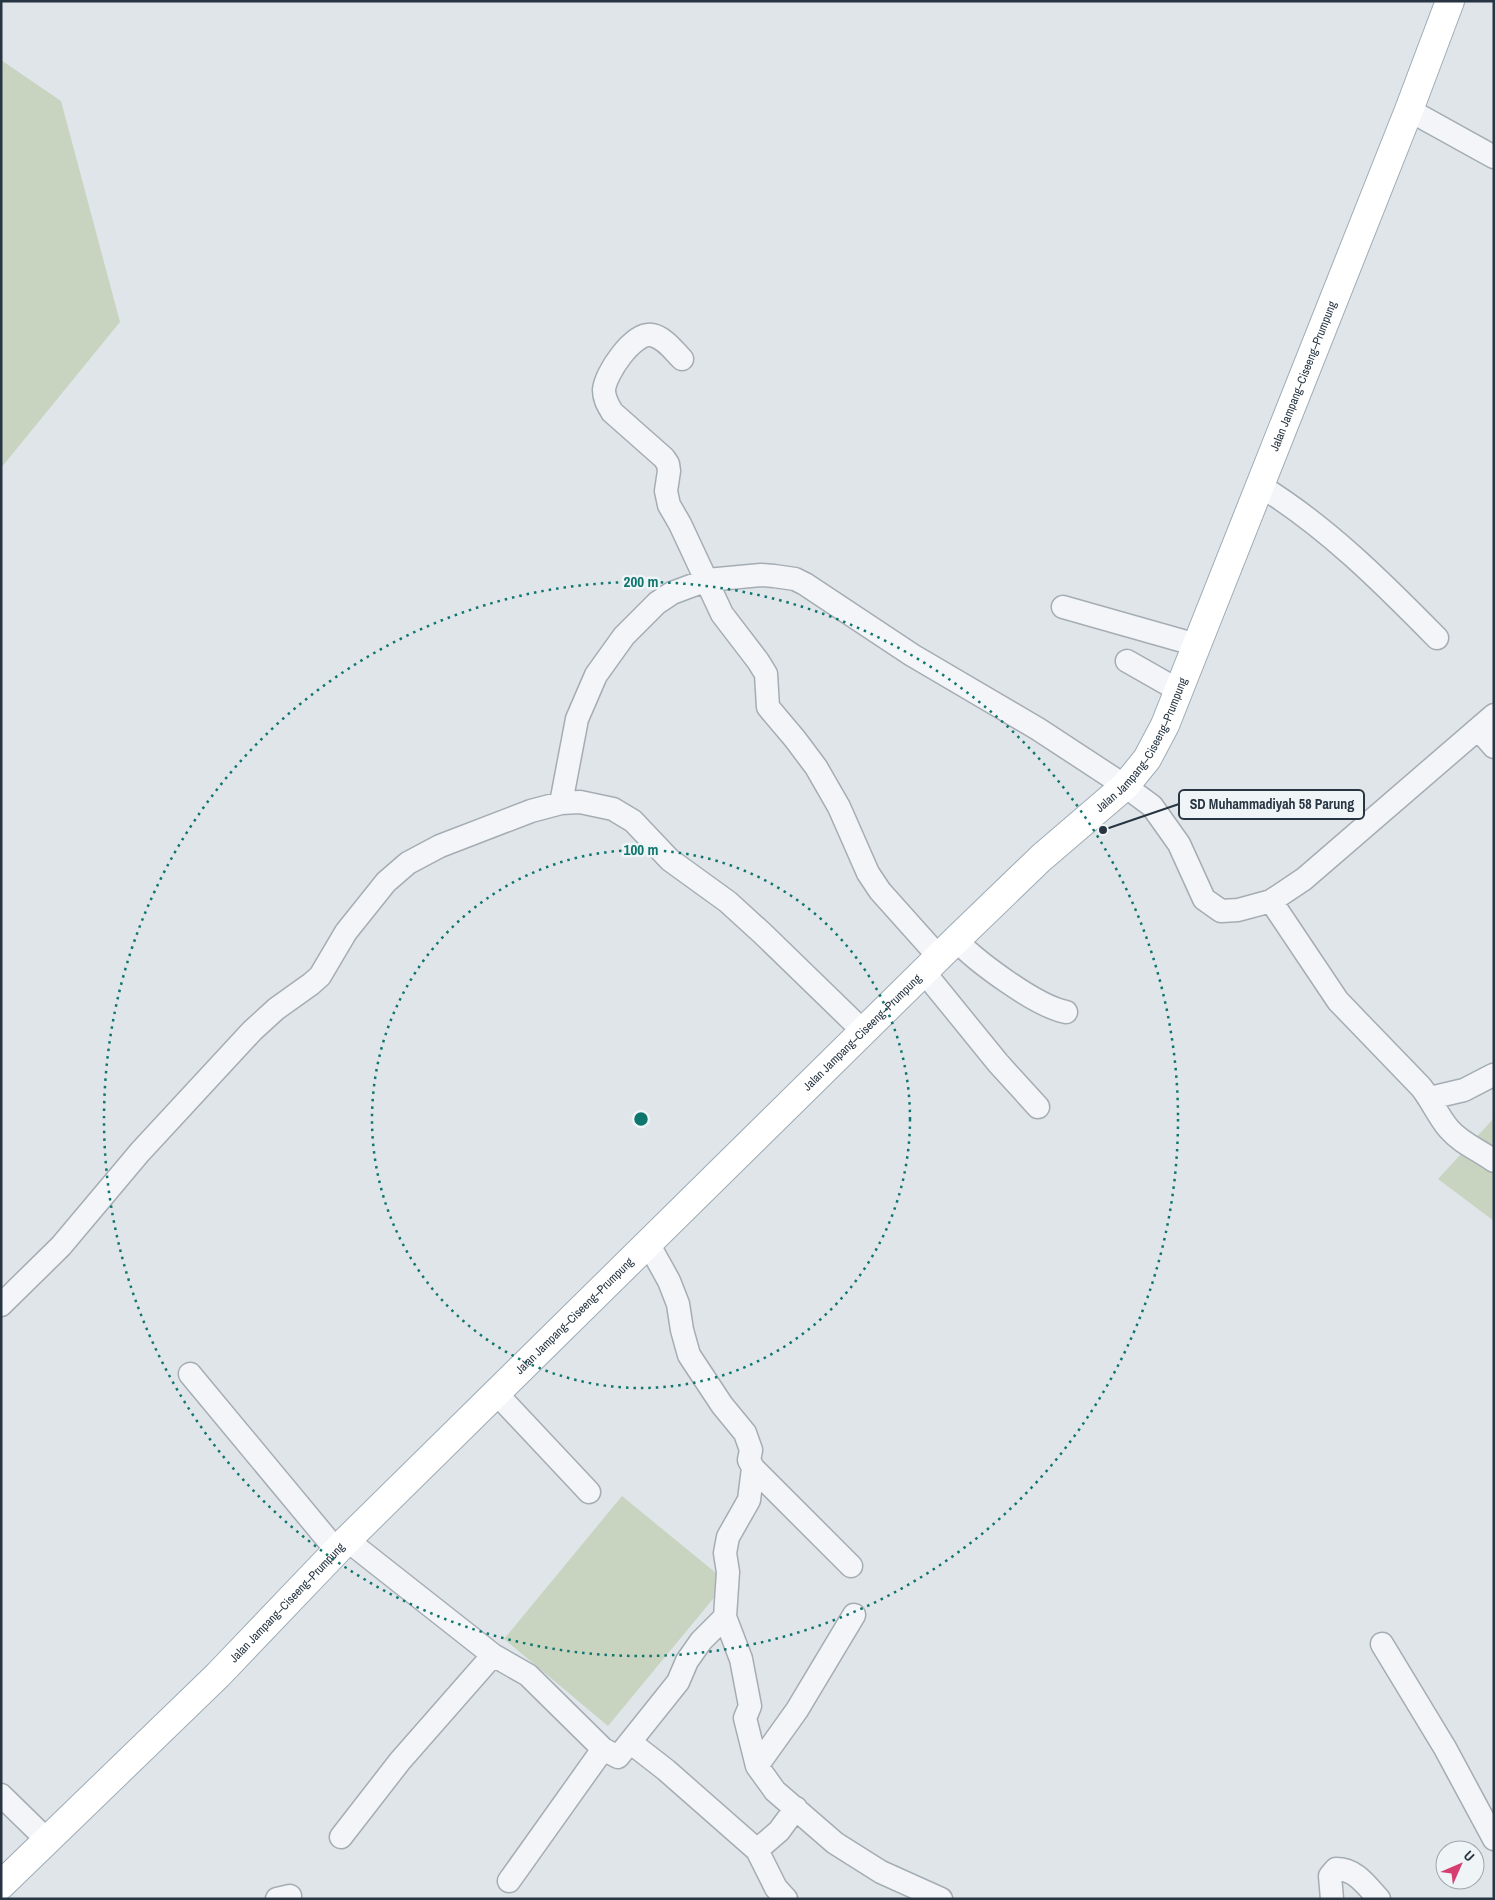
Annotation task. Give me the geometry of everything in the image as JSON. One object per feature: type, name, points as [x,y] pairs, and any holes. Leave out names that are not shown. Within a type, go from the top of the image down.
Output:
[{"type":"main road","name":"Jalan Jampang–Ciseeng–Prumpung","points":[[1,1885],[218,1675],[342,1546],[496,1392],[1041,858],[1125,786],[1147,759],[1165,725],[1409,110],[1450,1]]},
{"type":"street","points":[[1409,110],[1494,157]]},
{"type":"street","points":[[682,359],[660,338],[648,335],[634,341],[616,363],[604,389],[605,397],[612,412],[664,458],[668,464],[669,471],[666,491],[669,505],[708,580],[722,614],[766,674],[768,708],[795,738],[816,767],[839,807],[868,873],[880,892],[940,956],[998,1063],[1038,1107]]},
{"type":"street","points":[[1259,485],[1289,503],[1321,529],[1382,583],[1437,638]]},
{"type":"street","points":[[561,803],[577,718],[596,675],[624,636],[657,603],[672,593],[708,580],[761,575],[796,579],[838,604],[912,655],[995,703],[1125,786],[1152,806],[1160,816],[1179,844],[1204,899],[1222,911],[1238,910],[1271,901],[1304,879],[1486,722],[1494,747]]},
{"type":"street","points":[[1063,607],[1197,644]]},
{"type":"street","points":[[1127,661],[1178,690]]},
{"type":"street","points":[[1,1306],[61,1246],[140,1152],[252,1032],[276,1009],[320,976],[346,932],[386,882],[408,863],[440,846],[531,811],[561,803],[580,802],[612,809],[632,821],[670,860],[728,902],[864,1032]]},
{"type":"street","points":[[1271,901],[1338,1001],[1430,1098],[1450,1130],[1459,1139],[1494,1161]]},
{"type":"street","points":[[940,956],[967,952],[1036,999],[1057,1010],[1066,1012]]},
{"type":"street","points":[[1430,1098],[1464,1090],[1493,1075]]},
{"type":"street","points":[[648,1243],[669,1281],[678,1304],[682,1330],[689,1354],[722,1405],[745,1433],[751,1450],[749,1460],[752,1468],[851,1566]]},
{"type":"street","points":[[190,1374],[342,1546],[492,1655],[528,1675],[604,1749],[618,1757],[678,1682],[687,1661],[701,1641],[725,1617]]},
{"type":"street","points":[[496,1392],[589,1492]]},
{"type":"street","points":[[752,1468],[748,1500],[728,1537],[725,1553],[728,1572],[725,1617],[741,1659],[750,1706],[745,1718],[757,1766],[775,1791],[835,1843],[881,1872],[941,1899]]},
{"type":"street","points":[[757,1766],[797,1710],[854,1615]]},
{"type":"street","points":[[1382,1644],[1445,1748],[1494,1839]]},
{"type":"street","points":[[340,1837],[400,1761],[492,1655]]},
{"type":"street","points":[[630,1742],[666,1770],[757,1850],[776,1888],[786,1899]]},
{"type":"street","points":[[508,1881],[604,1749]]},
{"type":"street","points":[[1,1796],[45,1838],[49,1837]]},
{"type":"street","points":[[757,1850],[779,1831],[796,1808]]},
{"type":"street","points":[[1332,1899],[1330,1876],[1336,1869],[1350,1871],[1355,1874],[1379,1899]]},
{"type":"green space","points":[[1,60],[61,101],[120,322],[1,468]]},
{"type":"green space","points":[[1494,1118],[1494,1221],[1438,1179]]},
{"type":"green space","points":[[622,1496],[727,1582],[608,1726],[504,1639]]},
{"type":"place","name":"SD Muhammadiyah 58 Parung","points":[[1103,830]]}]
